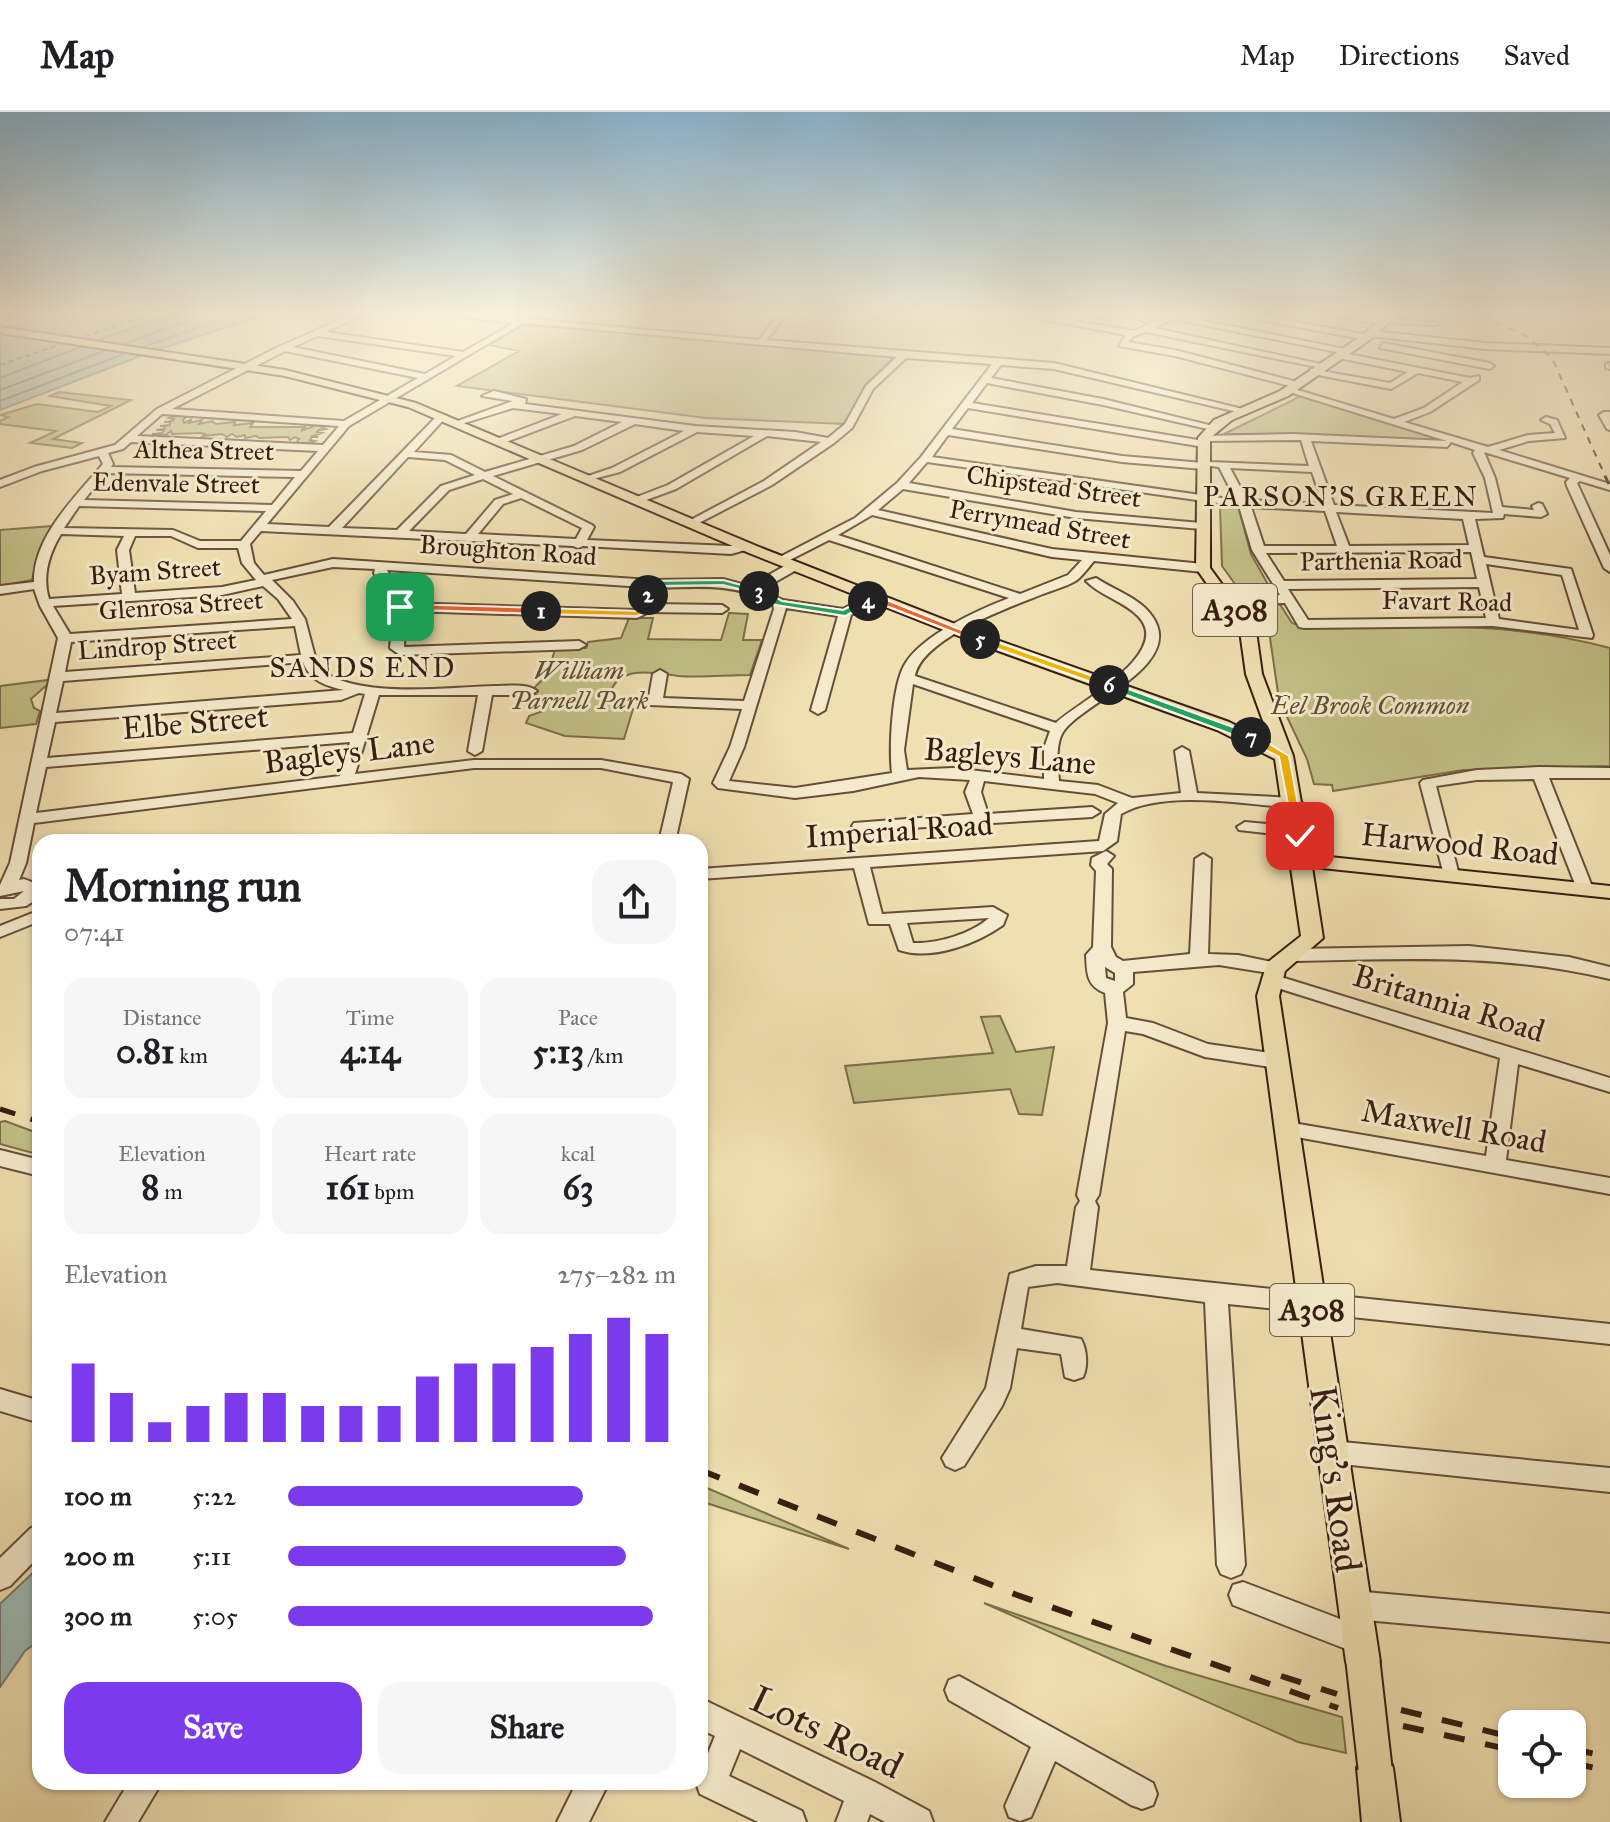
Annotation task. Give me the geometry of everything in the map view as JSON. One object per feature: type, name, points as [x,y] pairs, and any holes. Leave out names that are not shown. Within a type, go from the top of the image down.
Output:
[{"type":"main road","points":[[366,392],[461,423],[745,547],[873,598],[1226,726],[1284,756]]},
{"type":"main road","points":[[1207,436],[1282,392]]},
{"type":"main road","name":"A308","points":[[1207,436],[1201,526],[1203,568],[1248,631],[1254,674],[1284,756],[1314,932],[1308,944],[1279,968]]},
{"type":"main road","points":[[1226,726],[1259,723],[1267,714]]},
{"type":"main road","points":[[1226,726],[1276,736]]},
{"type":"main road","name":"Harwood Road","points":[[1304,860],[1610,892]]},
{"type":"main road","name":"King's Road","points":[[1279,968],[1268,1005],[1361,1651],[1381,1822]]},
{"type":"street","points":[[0,484],[38,469],[103,454],[129,439],[160,411],[198,392]]},
{"type":"street","points":[[400,392],[346,424],[244,544],[245,563],[287,601],[299,622],[308,658],[317,675],[355,690],[373,692],[530,691]]},
{"type":"street","points":[[691,523],[768,483],[830,441],[849,426],[867,392]]},
{"type":"street","points":[[753,589],[787,563],[872,512],[925,459],[976,392]]},
{"type":"street","points":[[1049,392],[1115,404],[1207,436]]},
{"type":"street","points":[[1164,392],[1246,411]]},
{"type":"street","points":[[1305,392],[1610,487]]},
{"type":"street","points":[[1395,422],[1427,410],[1455,392]]},
{"type":"street","points":[[487,396],[494,394],[518,403],[695,429],[830,441]]},
{"type":"street","points":[[461,423],[536,396]]},
{"type":"street","points":[[965,405],[1131,434],[1436,444],[1457,441]]},
{"type":"street","points":[[160,411],[346,424]]},
{"type":"street","points":[[501,441],[576,412]]},
{"type":"street","points":[[1607,415],[1610,427]]},
{"type":"street","points":[[333,530],[442,416]]},
{"type":"street","points":[[400,534],[445,488],[578,448],[635,420]]},
{"type":"street","points":[[1498,513],[1490,478],[1478,453],[1528,438],[1561,436],[1554,422],[1546,420]]},
{"type":"street","points":[[589,479],[616,470],[695,429]]},
{"type":"street","points":[[944,431],[1122,459],[1316,469]]},
{"type":"street","points":[[638,500],[672,487],[764,434]]},
{"type":"street","points":[[1305,438],[1344,549]]},
{"type":"street","points":[[129,439],[326,448]]},
{"type":"street","points":[[0,927],[15,895],[25,819],[65,638],[45,603],[40,585],[41,565],[57,531],[104,470],[109,461],[103,454]]},
{"type":"street","points":[[403,454],[447,457],[588,527],[578,545]]},
{"type":"street","points":[[925,459],[1244,504],[1468,515],[1541,515]]},
{"type":"street","points":[[1223,465],[1244,504],[1258,550],[1287,599],[1226,600]]},
{"type":"street","name":"Althea Street","points":[[104,470],[302,474]]},
{"type":"street","points":[[1579,477],[1571,482],[1572,486],[1610,568]]},
{"type":"street","name":"Chipstead Street","points":[[901,485],[1076,515],[1201,526]]},
{"type":"street","points":[[469,538],[499,502],[522,494]]},
{"type":"street","name":"Edenvale Street","points":[[77,503],[273,508]]},
{"type":"street","name":"Perrymead Street","points":[[872,512],[1088,561],[1203,568]]},
{"type":"street","points":[[1468,515],[1493,622]]},
{"type":"street","points":[[258,527],[578,545],[731,550],[745,547]]},
{"type":"street","points":[[57,531],[173,533],[198,545],[244,544]]},
{"type":"street","points":[[129,597],[123,550],[131,532]]},
{"type":"street","points":[[830,536],[1020,598]]},
{"type":"street","points":[[1258,550],[1344,549],[1477,554]]},
{"type":"street","name":"Favart Road","points":[[1287,599],[1304,624],[1493,622],[1587,635],[1567,572],[1477,554]]},
{"type":"street","points":[[900,775],[897,750],[908,678],[918,656],[955,629],[1020,598],[1072,578],[1088,561],[1092,568],[1092,581]]},
{"type":"street","name":"Broughton Road","points":[[265,580],[326,563],[651,584],[723,583],[753,589],[779,603],[845,613]]},
{"type":"street","points":[[382,566],[380,573],[400,607],[398,650],[579,645]]},
{"type":"street","points":[[1052,783],[1051,755],[1058,729],[1143,661],[1152,645],[1153,629],[1139,611],[1092,581],[1072,578]]},
{"type":"street","name":"Byam Street","points":[[45,603],[222,591],[265,580]]},
{"type":"street","name":"Parthenia Road","points":[[1279,585],[1483,583]]},
{"type":"street","points":[[644,610],[651,584]]},
{"type":"street","points":[[0,590],[40,585]]},
{"type":"street","points":[[818,710],[845,613],[873,598]]},
{"type":"street","points":[[660,674],[655,702],[750,705],[776,627],[779,603]]},
{"type":"street","points":[[400,607],[722,609]]},
{"type":"street","name":"Glenrosa Street","points":[[65,638],[299,622]]},
{"type":"street","name":"Lindrop Street","points":[[57,677],[308,658]]},
{"type":"street","points":[[908,678],[1058,729]]},
{"type":"street","points":[[47,718],[341,696],[355,690]]},
{"type":"street","points":[[475,751],[486,690]]},
{"type":"street","points":[[347,775],[373,692]]},
{"type":"street","name":"Bagleys Lane","points":[[750,705],[721,783],[744,789],[795,793],[853,786],[919,772],[1052,783],[1112,793],[1129,802],[1151,797],[1294,803]]},
{"type":"street","name":"Elbe Street","points":[[37,763],[357,737]]},
{"type":"street","points":[[1182,751],[1190,798]]},
{"type":"street","name":"Bagleys Lane","points":[[25,819],[474,764],[601,764],[681,779],[669,834]]},
{"type":"street","points":[[1539,772],[1585,889]]},
{"type":"street","points":[[1451,875],[1428,783],[1477,775],[1610,773]]},
{"type":"street","points":[[979,775],[973,792],[982,819]]},
{"type":"street","points":[[1129,802],[1116,809],[1111,817],[1104,857],[1107,960],[1124,984],[1114,989],[1097,982],[1094,971],[1107,960],[1241,961],[1279,968],[1469,952],[1569,963],[1610,973]]},
{"type":"street","points":[[860,826],[1092,812]]},
{"type":"street","points":[[1245,827],[1299,832]]},
{"type":"street","name":"Imperial Road","points":[[708,873],[861,862],[1104,857]]},
{"type":"street","points":[[1199,961],[1203,859]]},
{"type":"street","points":[[861,862],[875,920],[993,912],[998,915],[997,921],[986,932],[917,950],[905,946],[897,919]]},
{"type":"street","points":[[0,927],[32,917]]},
{"type":"street","name":"Britannia Road","points":[[1279,968],[1510,1054],[1610,1085]]},
{"type":"street","points":[[1081,1277],[1078,1269],[1117,1023],[1114,989]]},
{"type":"street","points":[[1117,1023],[1146,1028],[1205,1050],[1277,1061]]},
{"type":"street","points":[[1495,1166],[1510,1054]]},
{"type":"street","name":"Maxwell Road","points":[[1287,1129],[1610,1186]]},
{"type":"street","points":[[0,1158],[32,1166]]},
{"type":"street","points":[[955,1458],[998,1388],[1018,1281],[1028,1275],[1081,1277],[1610,1334]]},
{"type":"street","points":[[1216,1292],[1231,1565]]},
{"type":"street","points":[[1008,1337],[1073,1346],[1074,1370]]},
{"type":"street","points":[[0,1400],[32,1410]]},
{"type":"street","points":[[1332,1452],[1610,1480]]},
{"type":"street","points":[[0,1577],[32,1545]]},
{"type":"street","points":[[1243,1595],[1361,1651]]},
{"type":"street","points":[[1354,1605],[1610,1628]]},
{"type":"street","points":[[959,1690],[1142,1794]]},
{"type":"street","name":"Lots Road","points":[[708,1717],[918,1822]]},
{"type":"street","points":[[733,1730],[711,1783],[791,1822]]},
{"type":"street","points":[[1020,1806],[1049,1741]]},
{"type":"street","points":[[120,1822],[142,1790]]},
{"type":"street","points":[[572,1822],[590,1790]]},
{"type":"street","points":[[851,1822],[864,1793]]},
{"type":"green space","points":[[59,392],[131,400],[53,439],[82,443],[72,448],[30,443],[56,431],[0,424],[8,417],[0,415],[37,404],[98,412],[111,406],[50,396]]},
{"type":"green space","points":[[502,392],[862,392],[846,424],[706,418]]},
{"type":"green space","points":[[1301,396],[1442,439],[1445,441],[1224,434]]},
{"type":"green space","points":[[188,415],[184,423],[192,419],[189,423],[202,420],[199,424],[212,421],[216,424],[235,422],[234,425],[253,423],[250,427],[305,427],[301,431],[319,424],[332,425],[320,426],[326,429],[319,430],[317,432],[322,433],[310,440],[315,441],[306,444],[311,445],[295,444],[299,439],[295,437],[290,440],[288,437],[245,438],[245,435],[237,437],[232,434],[227,437],[222,434],[203,436],[205,434],[172,434],[171,431],[166,435],[152,434],[162,433],[164,430],[156,430],[165,426],[160,426],[170,425],[170,422],[164,422],[172,421],[174,419],[169,418]]},
{"type":"green space","name":"Eel Brook Common","points":[[1220,506],[1238,506],[1251,554],[1274,595],[1243,595],[1222,566]]},
{"type":"green space","points":[[53,526],[38,555],[32,580],[0,586],[0,530]]},
{"type":"green space","name":"Eel Brook Common","points":[[1249,602],[1279,603],[1292,623],[1307,628],[1497,629],[1572,639],[1610,648],[1610,766],[1463,770],[1333,791],[1332,785],[1314,784],[1307,759],[1279,700],[1269,631]]},
{"type":"green space","name":"William Parnell Park","points":[[729,613],[748,614],[743,640],[762,640],[750,675],[687,677],[649,672],[621,678],[610,694],[616,703],[633,709],[624,739],[565,736],[526,723],[529,716],[543,711],[549,704],[546,698],[529,693],[548,674],[555,649],[586,648],[588,642],[621,638],[629,618],[653,618],[648,639],[721,640]]},
{"type":"green space","points":[[48,680],[48,684],[31,699],[34,708],[40,711],[36,724],[0,728],[0,686]]},
{"type":"green space","points":[[1000,1016],[1016,1052],[1054,1047],[1042,1115],[1019,1114],[1010,1089],[854,1103],[845,1066],[993,1053],[981,1017]]},
{"type":"green space","points":[[0,1122],[32,1131],[32,1153],[0,1144]]},
{"type":"green space","points":[[708,1488],[849,1549],[708,1504]]},
{"type":"green space","points":[[984,1603],[1166,1666],[1342,1717],[1346,1753],[1298,1742]]},
{"type":"water","points":[[0,392],[47,392],[0,410]]},
{"type":"water","points":[[32,1574],[32,1646],[0,1687],[0,1604]]},
{"type":"railway","points":[[1567,392],[1606,478]]},
{"type":"railway","points":[[1606,478],[1610,486]]},
{"type":"railway","points":[[0,1109],[32,1119]]},
{"type":"railway","points":[[708,1473],[1017,1595],[1338,1708]]},
{"type":"railway","points":[[1281,1676],[1337,1694]]},
{"type":"railway","points":[[1401,1710],[1498,1734]]},
{"type":"railway","points":[[1403,1726],[1498,1747]]},
{"type":"railway","points":[[1586,1752],[1610,1757]]},
{"type":"railway","points":[[1586,1766],[1610,1771]]},
{"type":"district","name":"PARSON'S GREEN","points":[[1341,496]]},
{"type":"district","name":"SANDS END","points":[[363,667]]},
{"type":"route","points":[[400,607],[637,614],[643,612],[651,584],[679,583],[738,585],[774,598],[779,603],[796,603],[845,613],[873,598],[1261,742],[1284,756],[1300,836]]}]
